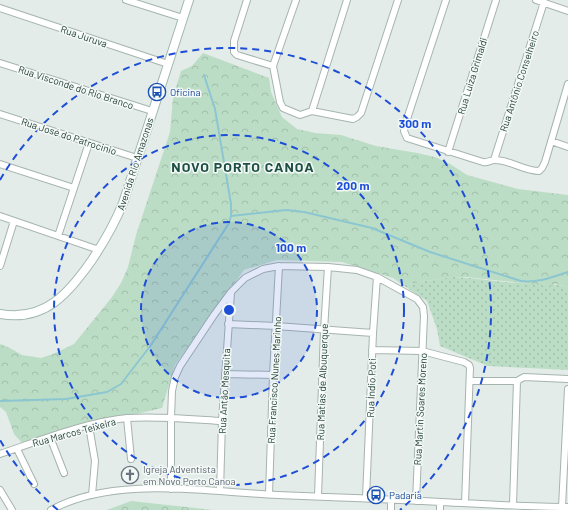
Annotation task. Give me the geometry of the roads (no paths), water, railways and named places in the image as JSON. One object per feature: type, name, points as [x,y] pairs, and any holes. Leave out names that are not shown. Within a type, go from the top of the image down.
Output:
[{"type":"street","points":[[126,0],[183,18]]},
{"type":"street","name":"Avenida Rio Amazonas","points":[[0,314],[15,315],[35,312],[53,304],[70,290],[99,250],[118,215],[188,0]]},
{"type":"street","points":[[247,0],[234,41],[234,52],[239,56],[273,66]]},
{"type":"street","points":[[296,0],[273,66],[282,108],[300,115],[312,110],[351,119],[357,117],[361,113],[398,0]]},
{"type":"street","points":[[312,110],[347,0]]},
{"type":"street","points":[[446,0],[406,122],[404,134],[407,138],[486,163],[494,160],[510,162],[539,171],[543,165],[568,84]]},
{"type":"street","name":"Rua Luiza Grimaldi","points":[[448,152],[496,0]]},
{"type":"street","points":[[536,0],[568,11]]},
{"type":"street","name":"Rua Antônio Conselheiro","points":[[494,160],[544,2]]},
{"type":"street","name":"Rua Juruva","points":[[0,8],[168,64]]},
{"type":"street","name":"Rua Visconde do Rio Branco","points":[[0,63],[152,112]]},
{"type":"street","name":"Rua José do Patrocinio","points":[[0,114],[137,158]]},
{"type":"street","points":[[551,141],[568,147]]},
{"type":"street","points":[[58,236],[89,143]]},
{"type":"street","points":[[0,164],[74,188]]},
{"type":"street","points":[[0,216],[99,250]]},
{"type":"street","points":[[0,266],[14,221]]},
{"type":"street","points":[[171,488],[171,418],[173,384],[180,366],[231,292],[245,278],[254,273],[263,269],[279,266],[328,267],[357,270],[377,277]]},
{"type":"street","name":"Rua Francisco Nunes Marinho","points":[[269,494],[273,375],[279,266]]},
{"type":"street","name":"Rua Matias de Albuquerque","points":[[318,496],[324,330],[328,267]]},
{"type":"street","name":"Rua Martin Soares Moreno","points":[[377,277],[417,299],[423,307],[424,316],[416,501]]},
{"type":"street","name":"Rua Índio Poti","points":[[366,498],[372,333],[377,277]]},
{"type":"street","name":"Rua Antão Mesquita","points":[[220,491],[222,422],[231,292]]},
{"type":"street","points":[[228,324],[372,333]]},
{"type":"street","points":[[372,350],[422,351],[464,362],[469,365],[470,381],[465,503]]},
{"type":"street","points":[[225,374],[273,375]]},
{"type":"street","points":[[470,381],[517,381],[524,377],[568,379]]},
{"type":"street","points":[[513,505],[517,381]]},
{"type":"street","points":[[51,510],[63,504],[92,495],[126,489],[171,488],[465,503],[490,507],[513,505],[539,508],[565,507],[568,389]]},
{"type":"street","points":[[127,418],[131,459]]},
{"type":"street","name":"Rua Marcos Teixeira","points":[[0,454],[88,426],[127,418],[171,418],[222,422]]},
{"type":"street","points":[[88,426],[95,461],[92,495]]},
{"type":"street","points":[[50,437],[64,473]]},
{"type":"street","points":[[17,448],[34,484]]},
{"type":"street","points":[[0,490],[12,510]]},
{"type":"street","points":[[391,500],[391,510]]},
{"type":"street","points":[[440,502],[440,510]]},
{"type":"waterway","points":[[0,401],[66,399],[107,392],[121,384],[151,345],[229,223],[231,216],[231,204],[215,109],[204,75]]},
{"type":"waterway","points":[[231,216],[286,210],[304,212],[372,228],[430,252],[521,281],[551,278],[568,272]]},
{"type":"place","name":"Oficina","points":[[157,92]]},
{"type":"place","name":"Igreja Adventista em Novo Porto Canoa","points":[[130,475]]},
{"type":"place","name":"Padaria","points":[[376,495]]},
{"type":"district","name":"NOVO PORTO CANOA","points":[[243,167]]}]
